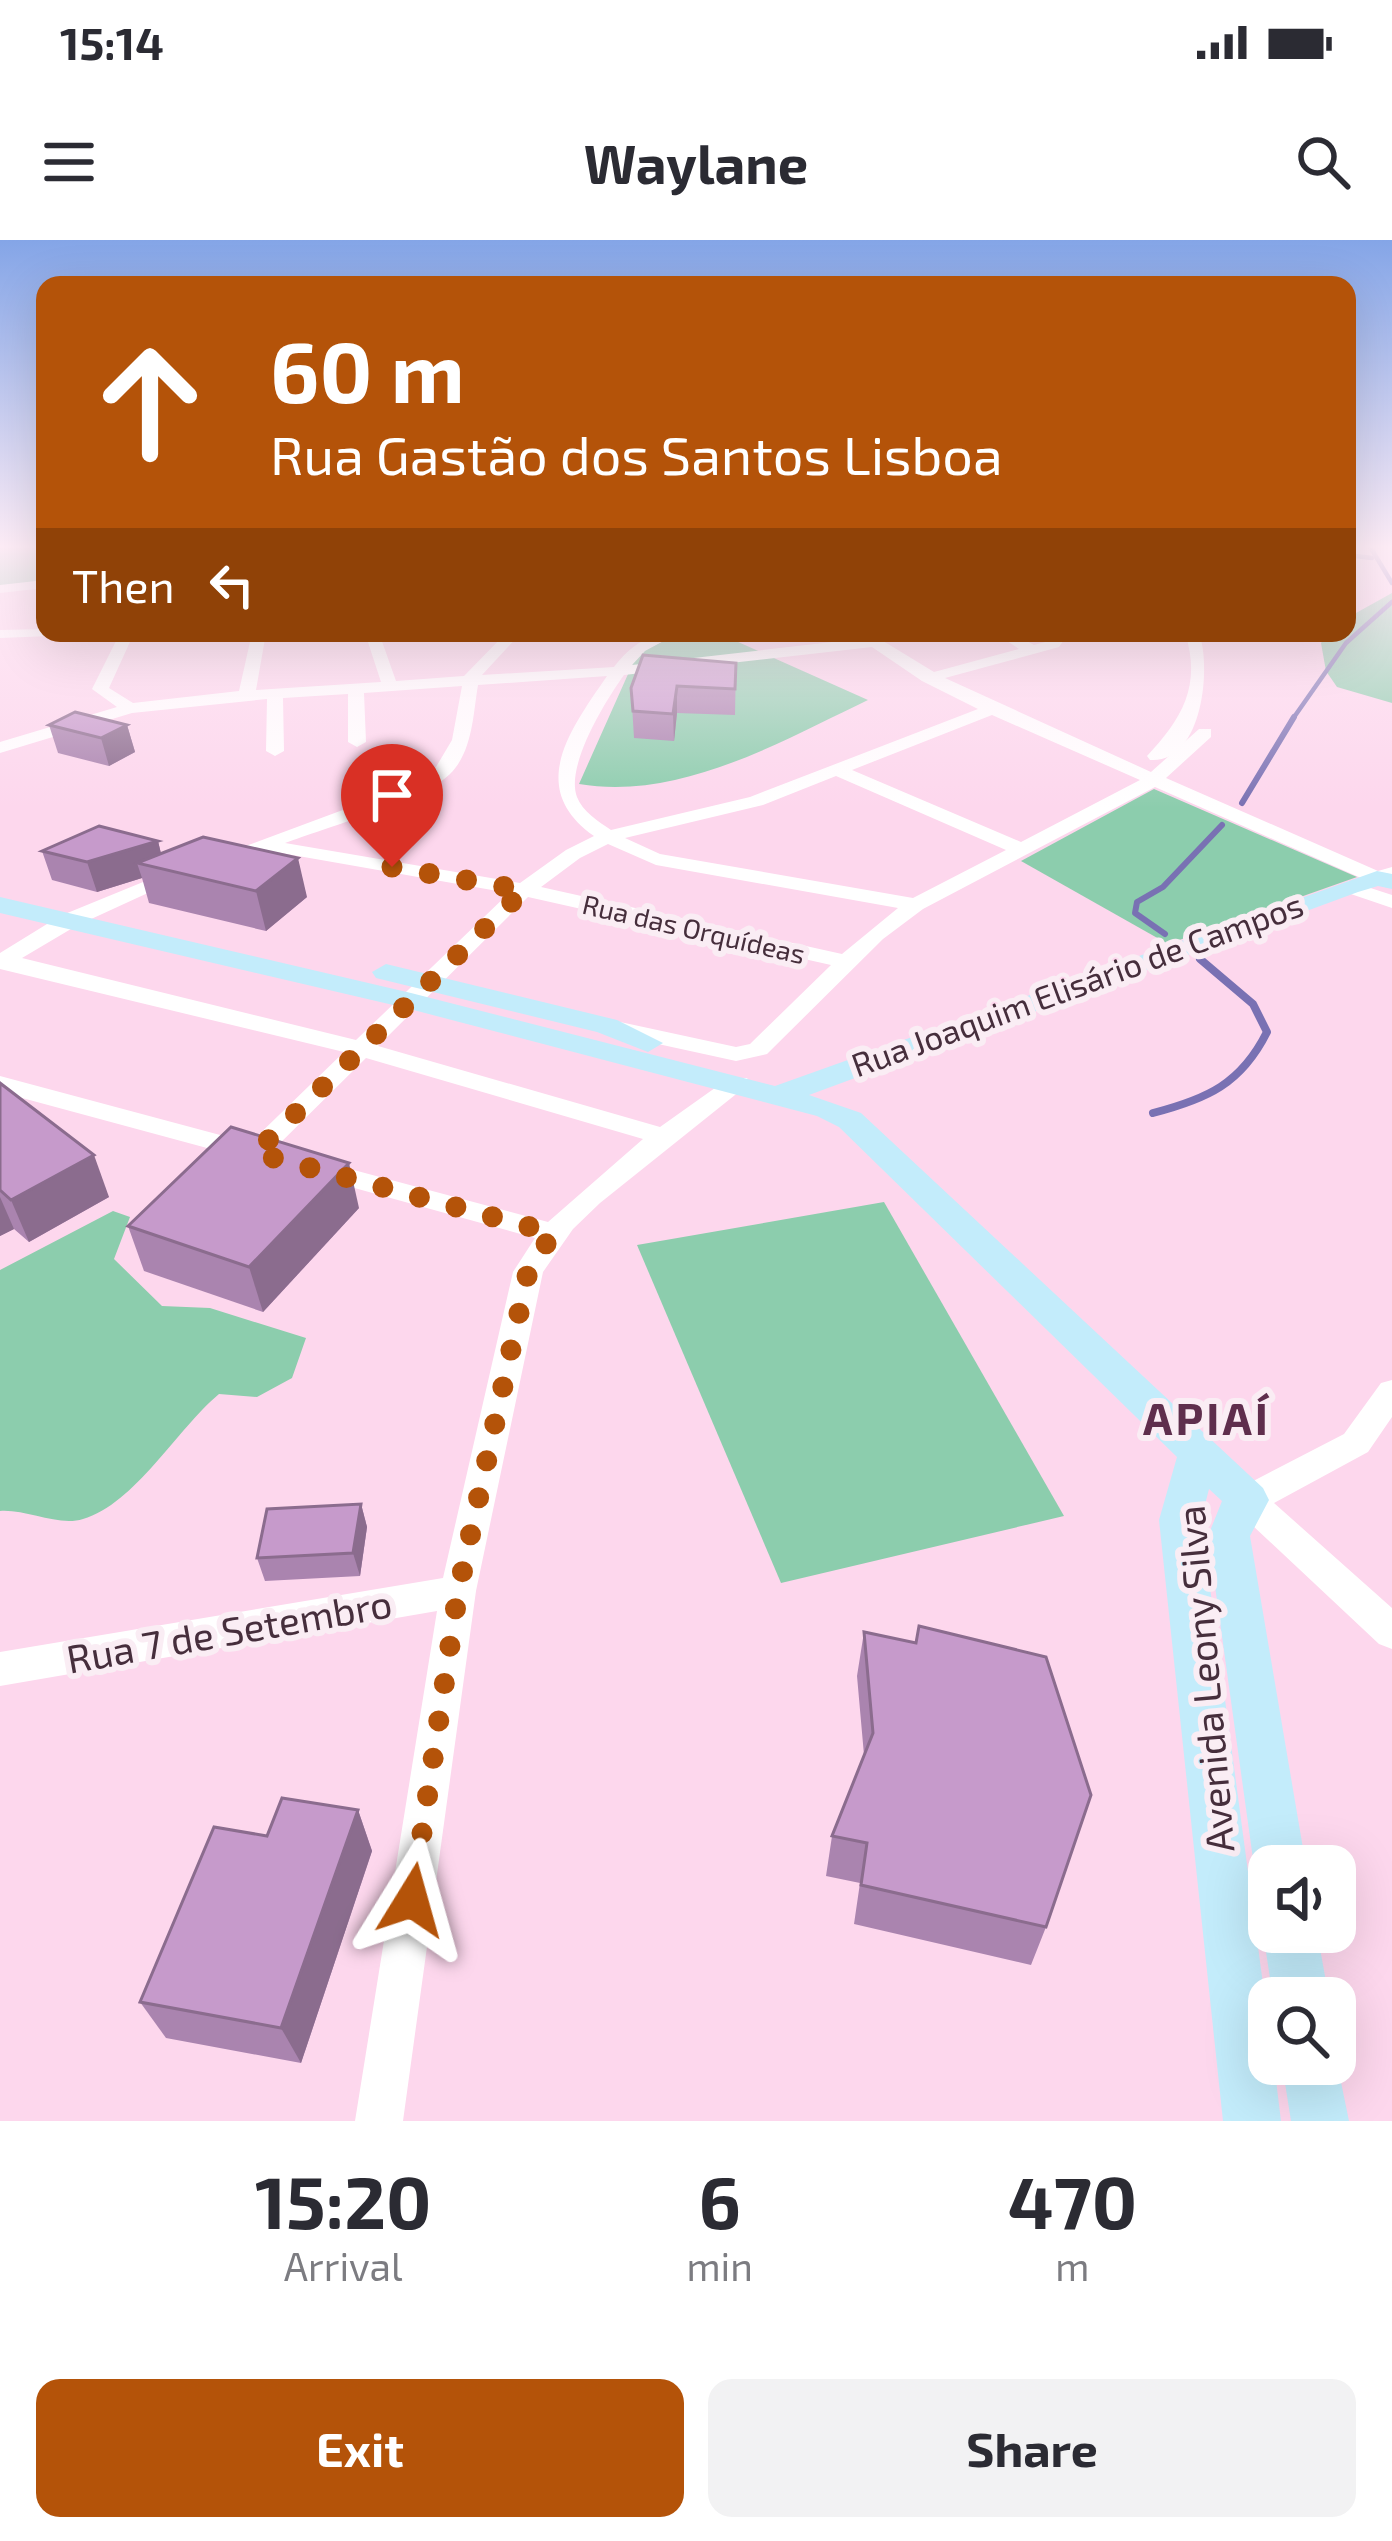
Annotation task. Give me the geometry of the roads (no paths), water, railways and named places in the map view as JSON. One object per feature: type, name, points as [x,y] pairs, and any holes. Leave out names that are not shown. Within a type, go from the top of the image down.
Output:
[{"type":"main road","points":[[0,882],[420,991],[828,1109],[868,1134],[1248,1500],[1232,1520],[1228,1536],[1277,1845]]},
{"type":"main road","name":"Rua Joaquim Elisário de Campos","points":[[779,1095],[1380,884]]},
{"type":"main road","points":[[0,905],[607,1026],[738,1083]]},
{"type":"main road","name":"Avenida Leony Silva","points":[[1198,1454],[1180,1504],[1180,1520],[1252,2121]]},
{"type":"main road","points":[[1314,2085],[1320,2121]]},
{"type":"street","points":[[0,634],[36,633]]},
{"type":"street","points":[[123,642],[100,689],[130,708]]},
{"type":"street","points":[[247,693],[257,642]]},
{"type":"street","points":[[375,642],[389,683]]},
{"type":"street","points":[[1,961],[100,907],[382,802],[443,771],[461,740],[471,678],[505,642]]},
{"type":"street","points":[[653,642],[635,651],[618,670],[564,777],[566,795],[580,813],[610,836],[656,859],[916,905]]},
{"type":"street","points":[[0,748],[130,708],[247,693],[618,670],[823,642]]},
{"type":"street","points":[[873,642],[928,678],[993,710],[1380,884]]},
{"type":"street","points":[[1018,642],[1033,650]]},
{"type":"street","points":[[928,678],[1055,642]]},
{"type":"street","points":[[1130,772],[1172,744],[1199,690],[1203,669],[1195,642]]},
{"type":"street","points":[[356,686],[357,742]]},
{"type":"street","points":[[275,691],[275,751]]},
{"type":"street","points":[[278,1159],[362,1049],[524,890],[573,854],[610,836],[756,801],[993,710]]},
{"type":"street","points":[[607,1026],[748,1054],[766,1044],[843,961],[916,905],[1151,782],[1205,733]]},
{"type":"street","points":[[836,770],[1025,850]]},
{"type":"street","name":"Rua das Orquídeas","points":[[260,844],[524,890],[843,961]]},
{"type":"street","points":[[1,961],[362,1049],[664,1137]]},
{"type":"street","points":[[379,2121],[458,1592],[528,1272],[553,1233],[664,1137],[738,1083]]},
{"type":"street","points":[[0,1084],[553,1233]]},
{"type":"street","points":[[1392,1392],[1356,1443],[1248,1500],[1392,1632]]},
{"type":"street","name":"Rua 7 de Setembro","points":[[0,1669],[458,1592]]},
{"type":"waterway","points":[[1293,718],[1347,642]]},
{"type":"waterway","points":[[1242,803],[1293,718]]},
{"type":"waterway","points":[[1165,934],[1135,913],[1137,902],[1163,887],[1222,825]]},
{"type":"waterway","points":[[1153,1113],[1220,1087],[1246,1065],[1267,1032],[1253,1004],[1200,959]]},
{"type":"district","name":"APIAÍ","points":[[1207,1417]]}]
